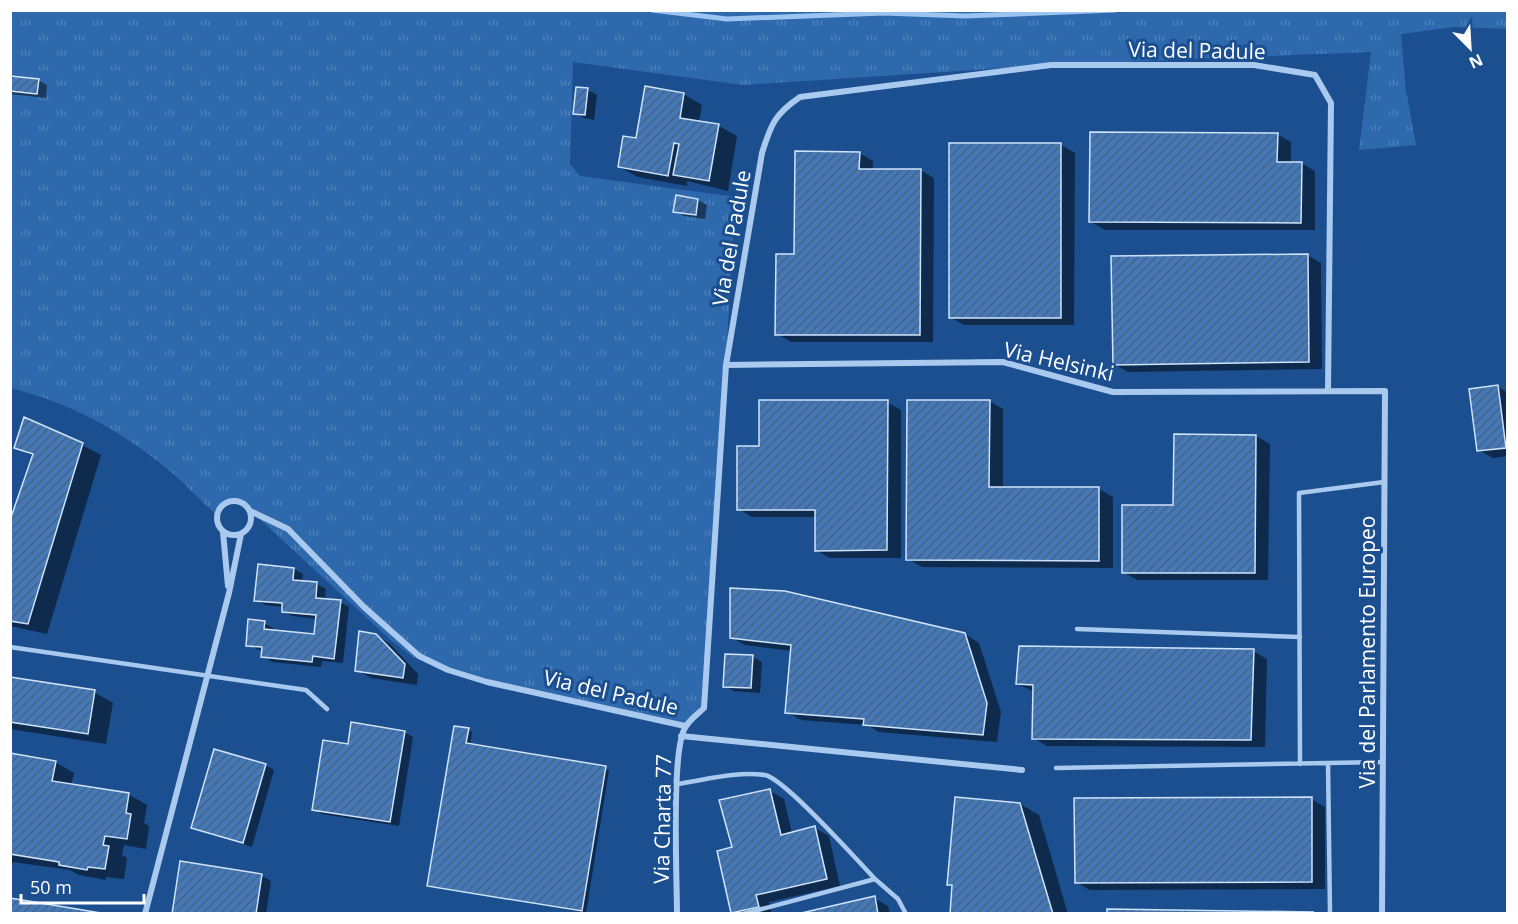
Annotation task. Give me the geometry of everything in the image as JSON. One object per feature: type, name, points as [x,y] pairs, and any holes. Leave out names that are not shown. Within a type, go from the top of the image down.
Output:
[{"type":"street","name":"Via del Padule","points":[[229,593],[223,532],[218,524],[218,515],[225,504],[240,502],[250,511],[288,529],[364,607],[419,656],[448,670],[487,682],[685,726],[704,708],[726,365],[762,153],[771,127],[780,111],[800,97],[1051,65],[1254,65],[1315,75],[1331,103],[1328,391]]},
{"type":"street","name":"Via Helsinki","points":[[726,365],[1003,362],[1113,392],[1384,391]]},
{"type":"street","name":"Via del Parlamento Europeo","points":[[1382,914],[1384,391]]},
{"type":"street","name":"Via del Padule","points":[[145,914],[229,593],[241,534],[251,522],[250,511]]},
{"type":"street","points":[[223,532],[232,535],[241,534]]},
{"type":"street","name":"Via Charta 77","points":[[677,914],[677,784],[681,736],[685,726]]},
{"type":"street","points":[[681,736],[1022,770]]},
{"type":"lane","points":[[1300,764],[1299,493],[1384,482]]},
{"type":"lane","points":[[1077,629],[1300,637]]},
{"type":"lane","points":[[10,647],[306,690],[327,709]]},
{"type":"lane","points":[[1056,768],[1383,762]]},
{"type":"lane","points":[[1328,764],[1330,914]]},
{"type":"lane","points":[[677,784],[740,775],[767,775],[785,788],[875,879],[898,899],[906,914]]},
{"type":"lane","points":[[743,914],[875,879]]},
{"type":"green space","points":[[1507,10],[1508,29],[1454,27],[1401,34],[1406,91],[1416,145],[1359,150],[1371,52],[1051,65],[743,85],[573,62],[570,164],[580,176],[736,197],[704,708],[685,726],[487,682],[419,656],[414,658],[393,642],[243,504],[228,502],[217,515],[179,479],[130,441],[93,419],[53,401],[11,388],[10,11]]},
{"type":"building","points":[[10,76],[39,79],[37,94],[10,91]]},
{"type":"building","points":[[645,86],[684,93],[680,118],[719,124],[709,181],[673,175],[679,144],[674,143],[668,176],[618,167],[623,136],[636,138]]},
{"type":"building","points":[[576,87],[588,88],[585,115],[573,114]]},
{"type":"building","points":[[1090,132],[1278,133],[1277,162],[1302,162],[1301,223],[1089,222]]},
{"type":"building","points":[[949,143],[1061,143],[1061,318],[949,318]]},
{"type":"building","points":[[795,151],[860,152],[859,169],[921,169],[920,335],[775,335],[776,254],[794,254]]},
{"type":"building","points":[[676,195],[698,199],[696,215],[673,212]]},
{"type":"building","points":[[1308,254],[1309,362],[1113,365],[1111,256]]},
{"type":"building","points":[[1498,385],[1506,448],[1477,451],[1469,389]]},
{"type":"building","points":[[759,400],[888,400],[887,550],[815,551],[815,510],[737,510],[737,446],[759,446]]},
{"type":"building","points":[[907,400],[990,400],[989,487],[1099,487],[1099,561],[906,560]]},
{"type":"building","points":[[24,417],[83,443],[28,624],[10,621],[10,520],[33,454],[14,448]]},
{"type":"building","points":[[1174,434],[1256,435],[1255,573],[1122,573],[1122,505],[1173,505]]},
{"type":"building","points":[[258,564],[294,568],[293,580],[317,582],[316,598],[341,600],[334,659],[313,656],[312,662],[261,657],[262,647],[246,646],[248,619],[265,621],[264,629],[314,634],[316,615],[282,612],[282,603],[254,601]]},
{"type":"building","points":[[730,588],[785,591],[965,633],[987,703],[983,735],[863,725],[864,719],[785,713],[791,645],[730,638]]},
{"type":"building","points":[[359,631],[376,634],[405,664],[403,678],[355,671]]},
{"type":"building","points":[[1019,646],[1254,649],[1251,740],[1032,739],[1033,685],[1016,684]]},
{"type":"building","points":[[725,654],[753,655],[751,688],[723,687]]},
{"type":"building","points":[[10,677],[95,690],[88,734],[10,722]]},
{"type":"building","points":[[351,722],[405,731],[390,822],[312,810],[323,740],[348,744]]},
{"type":"building","points":[[454,726],[469,728],[466,743],[606,766],[582,911],[427,886]]},
{"type":"building","points":[[214,749],[266,764],[243,843],[191,828]]},
{"type":"building","points":[[10,753],[56,761],[52,781],[129,793],[126,813],[131,814],[127,839],[105,836],[103,845],[109,846],[105,869],[88,867],[87,870],[59,865],[59,862],[10,854]]},
{"type":"building","points":[[770,789],[781,835],[815,826],[827,879],[756,895],[759,907],[731,913],[717,851],[732,847],[719,800]]},
{"type":"building","points":[[955,797],[1020,803],[1053,914],[950,914],[952,885],[947,885]]},
{"type":"building","points":[[1312,797],[1312,882],[1075,883],[1074,798]]},
{"type":"building","points":[[180,861],[262,874],[256,914],[172,914]]},
{"type":"building","points":[[875,896],[878,914],[797,914]]},
{"type":"building","points":[[10,898],[101,913],[10,914]]},
{"type":"building","points":[[1107,909],[1314,912],[1107,914]]},
{"type":"waterway","points":[[652,10],[727,19],[884,13],[965,16],[1115,10]]}]
